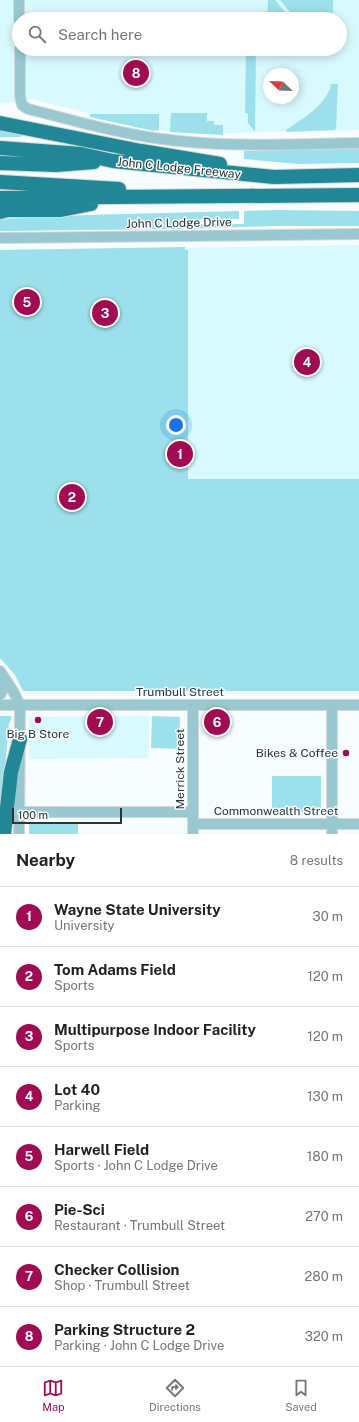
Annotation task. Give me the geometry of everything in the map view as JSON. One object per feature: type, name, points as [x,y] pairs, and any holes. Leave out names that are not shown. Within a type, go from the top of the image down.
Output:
[{"type":"highway","points":[[0,123],[141,151],[228,165],[310,170],[328,175]]},
{"type":"highway","name":"John C Lodge Freeway","points":[[0,148],[81,154],[113,161],[274,177],[359,175]]},
{"type":"highway","points":[[0,163],[56,165],[113,161]]},
{"type":"highway","points":[[0,182],[116,188],[155,197]]},
{"type":"highway","name":"John C Lodge Freeway","points":[[0,198],[359,195]]},
{"type":"highway","points":[[0,212],[8,210],[61,210],[132,196]]},
{"type":"highway","points":[[281,196],[308,203],[359,202]]},
{"type":"highway","points":[[4,834],[11,772],[20,739]]},
{"type":"street","points":[[19,0],[19,12]]},
{"type":"street","points":[[20,56],[20,96],[22,105],[28,109],[128,134],[195,143],[359,143]]},
{"type":"street","name":"John C Lodge Drive","points":[[0,238],[359,234]]},
{"type":"street","points":[[0,671],[20,705],[20,834]]},
{"type":"street","points":[[0,695],[6,680]]},
{"type":"street","name":"Trumbull Street","points":[[0,705],[359,704]]},
{"type":"street","name":"Merrick Street","points":[[193,705],[193,829]]},
{"type":"street","points":[[332,705],[332,829]]},
{"type":"street","points":[[20,812],[193,812]]},
{"type":"street","name":"Commonwealth Street","points":[[193,829],[332,829],[359,824]]},
{"type":"shaded area","points":[[0,0],[359,0],[359,130],[233,133],[164,131],[31,99],[0,104]]},
{"type":"shaded area","points":[[268,0],[275,0],[285,12],[267,12]]},
{"type":"shaded area","points":[[280,0],[333,0],[333,12],[290,12]]},
{"type":"shaded area","points":[[246,56],[256,56],[255,132],[248,123],[248,113],[245,113]]},
{"type":"shaded area","points":[[331,84],[338,84],[335,130],[287,132],[286,130],[320,104],[329,91]]},
{"type":"shaded area","points":[[171,113],[207,113],[207,121],[214,121],[214,125],[223,125],[223,135],[170,132]]},
{"type":"shaded area","points":[[90,114],[159,114],[159,130],[154,131],[90,117]]},
{"type":"shaded area","points":[[0,129],[21,133],[22,135],[21,137],[0,137]]},
{"type":"shaded area","points":[[359,148],[359,163],[298,164],[244,159],[244,151]]},
{"type":"shaded area","points":[[239,211],[239,219],[182,219],[181,229],[0,231],[0,219]]},
{"type":"shaded area","points":[[244,211],[359,211],[359,226],[272,226],[186,229],[186,224],[244,224]]},
{"type":"shaded area","points":[[359,245],[359,691],[23,691],[15,675],[0,658],[0,251]]},
{"type":"shaded area","points":[[185,247],[185,250],[188,250],[188,479],[359,479],[359,691],[23,691],[15,675],[0,658],[0,250]]},
{"type":"shaded area","points":[[0,716],[11,716],[11,719],[9,724],[0,824]]},
{"type":"shaded area","points":[[149,716],[149,758],[29,759],[29,717]]},
{"type":"shaded area","points":[[152,716],[180,717],[179,749],[151,748]]},
{"type":"shaded area","points":[[272,776],[321,776],[321,812],[272,812]]},
{"type":"shaded area","points":[[29,824],[78,824],[78,834],[29,834]]},
{"type":"place","name":"Parking Structure 2","points":[[136,73]]},
{"type":"place","name":"Harwell Field","points":[[27,302]]},
{"type":"place","name":"Multipurpose Indoor Facility","points":[[105,313]]},
{"type":"place","name":"Lot 40","points":[[307,362]]},
{"type":"place","name":"Wayne State University","points":[[180,454]]},
{"type":"place","name":"Tom Adams Field","points":[[72,497]]},
{"type":"place","name":"Big B Store","points":[[38,720]]},
{"type":"place","name":"Checker Collision","points":[[100,722]]},
{"type":"place","name":"Pie-Sci","points":[[217,722]]},
{"type":"place","name":"Bikes & Coffee","points":[[346,753]]}]
